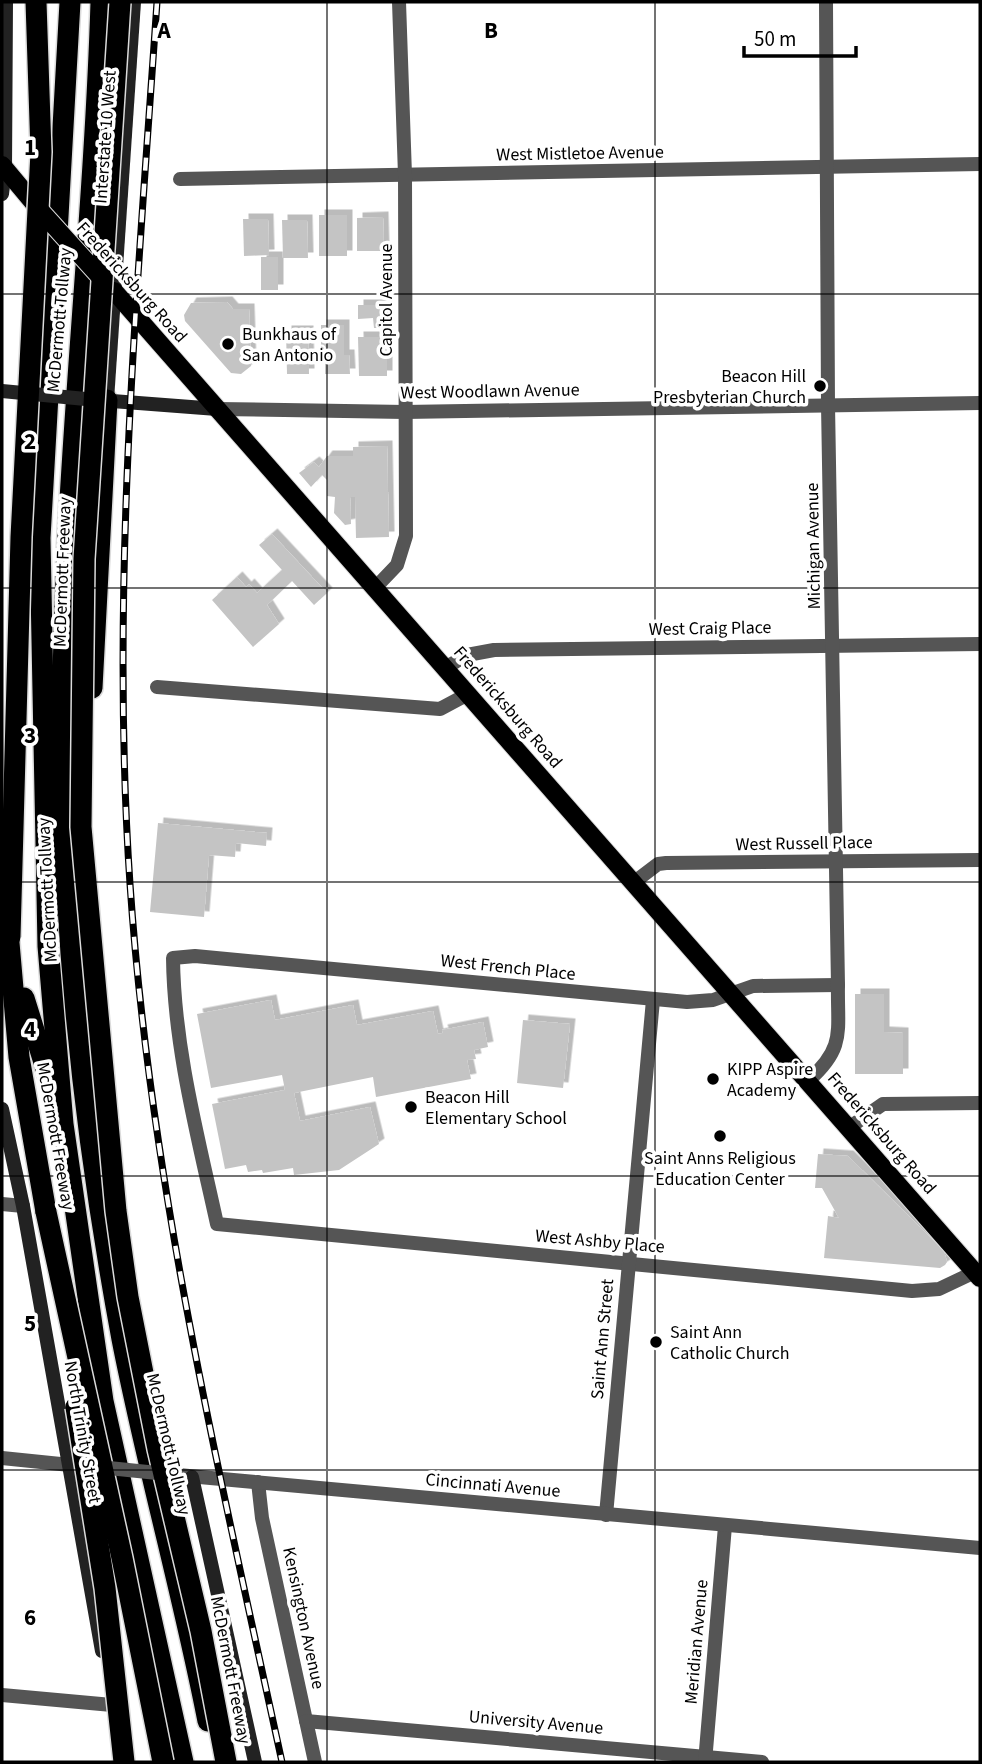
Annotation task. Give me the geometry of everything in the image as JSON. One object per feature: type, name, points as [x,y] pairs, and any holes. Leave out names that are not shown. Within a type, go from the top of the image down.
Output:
[{"type":"highway","name":"McDermott Freeway","points":[[36,2],[41,152],[21,537],[10,937],[19,1057],[46,1212],[120,1545],[163,1762]]},
{"type":"highway","name":"McDermott Tollway","points":[[70,2],[40,538],[48,946],[63,1124],[103,1401],[183,1762]]},
{"type":"highway","name":"McDermott Tollway","points":[[101,2],[95,164],[71,471],[63,767],[80,1054],[100,1211],[123,1341],[216,1762]]},
{"type":"highway","name":"McDermott Freeway","points":[[120,2],[84,559],[81,827],[116,1211],[128,1297],[158,1449],[201,1631],[226,1762]]},
{"type":"highway","points":[[80,1054],[83,822],[101,400]]},
{"type":"highway","points":[[2,876],[25,1003],[63,1124]]},
{"type":"highway","points":[[2,887],[10,937]]},
{"type":"highway","points":[[46,1212],[105,1588],[123,1762]]},
{"type":"highway","points":[[112,1705],[123,1762]]},
{"type":"main road","points":[[2,194],[6,2]]},
{"type":"main road","name":"Interstate 10 West","points":[[101,400],[134,2]]},
{"type":"main road","points":[[2,43],[7,21]]},
{"type":"main road","name":"Fredericksburg Road","points":[[3,167],[978,1275]]},
{"type":"main road","name":"West Woodlawn Avenue","points":[[2,391],[217,409]]},
{"type":"main road","name":"North Trinity Street","points":[[2,1109],[23,1206],[112,1705]]},
{"type":"main road","points":[[192,1476],[255,1762]]},
{"type":"street","name":"Capitol Avenue","points":[[375,588],[397,565],[406,536],[405,175],[399,2]]},
{"type":"street","name":"Michigan Avenue","points":[[809,1080],[825,1066],[835,1049],[838,985],[828,405],[826,2]]},
{"type":"street","name":"West Mistletoe Avenue","points":[[180,179],[980,164]]},
{"type":"street","name":"West Woodlawn Avenue","points":[[217,409],[405,412],[980,403]]},
{"type":"street","name":"West Craig Place","points":[[445,668],[467,655],[494,650],[980,643]]},
{"type":"street","points":[[157,687],[440,709],[468,694]]},
{"type":"street","name":"West Russell Place","points":[[634,883],[658,864],[666,863],[980,860]]},
{"type":"street","name":"West French Place","points":[[217,1224],[196,1129],[173,993],[173,958],[195,956],[653,1000],[705,1002],[753,986],[838,985]]},
{"type":"street","name":"Saint Ann Street","points":[[606,1515],[653,1000]]},
{"type":"street","points":[[850,1127],[883,1104],[980,1103]]},
{"type":"street","points":[[2,1204],[23,1206]]},
{"type":"street","name":"West Ashby Place","points":[[217,1224],[912,1291],[939,1289],[978,1275]]},
{"type":"street","name":"Cincinnati Avenue","points":[[2,1458],[980,1548]]},
{"type":"street","name":"Kensington Avenue","points":[[258,1482],[262,1518],[315,1762]]},
{"type":"street","name":"Meridian Avenue","points":[[705,1760],[726,1526]]},
{"type":"street","points":[[2,1695],[112,1705]]},
{"type":"street","name":"University Avenue","points":[[306,1721],[705,1760],[762,1762]]},
{"type":"building","points":[[319,215],[347,215],[347,256],[319,256]]},
{"type":"building","points":[[383,217],[384,251],[357,251],[357,218]]},
{"type":"building","points":[[243,219],[268,219],[269,255],[244,256]]},
{"type":"building","points":[[282,220],[307,220],[308,258],[283,258]]},
{"type":"building","points":[[261,257],[278,257],[278,290],[261,290]]},
{"type":"building","name":"Bunkhaus of San Antonio","points":[[227,302],[233,309],[249,309],[251,366],[241,374],[231,373],[185,321],[184,315],[191,303]]},
{"type":"building","points":[[358,305],[384,305],[385,328],[374,328],[373,318],[358,319]]},
{"type":"building","points":[[321,325],[344,325],[344,355],[349,355],[350,374],[325,374],[325,362],[321,362]]},
{"type":"building","points":[[286,331],[308,331],[309,374],[287,374]]},
{"type":"building","points":[[358,337],[387,337],[387,376],[359,376]]},
{"type":"building","points":[[387,446],[389,537],[356,538],[355,497],[350,497],[351,524],[345,525],[334,513],[335,497],[327,496],[327,480],[322,475],[311,487],[299,473],[314,462],[319,467],[327,456],[353,456],[353,447]]},
{"type":"building","points":[[272,534],[327,593],[314,605],[292,581],[267,605],[279,624],[253,647],[212,600],[237,577],[246,587],[249,584],[257,593],[282,570],[259,545]]},
{"type":"building","points":[[158,823],[267,833],[266,846],[236,843],[235,857],[209,855],[204,917],[150,912]]},
{"type":"building","points":[[855,994],[884,994],[884,1032],[903,1033],[903,1074],[855,1074]]},
{"type":"building","points":[[271,1000],[275,1020],[353,1005],[357,1025],[433,1011],[438,1034],[443,1033],[442,1030],[483,1022],[488,1047],[474,1050],[476,1059],[467,1060],[471,1079],[376,1097],[373,1077],[294,1093],[300,1121],[370,1107],[379,1144],[339,1170],[294,1175],[293,1168],[263,1173],[262,1170],[248,1172],[246,1165],[225,1169],[212,1104],[285,1090],[282,1075],[211,1088],[197,1014]]},
{"type":"building","points":[[523,1020],[570,1024],[563,1088],[517,1083]]},
{"type":"building","points":[[818,1154],[848,1156],[944,1251],[947,1262],[945,1265],[940,1268],[824,1258],[828,1216],[839,1218],[822,1188],[815,1188]]},
{"type":"railway","points":[[157,2],[134,332],[124,553],[123,663],[130,884],[153,1106],[170,1216],[211,1435],[282,1762]]},
{"type":"place","name":"Bunkhaus of San Antonio","points":[[228,344]]},
{"type":"place","name":"Beacon Hill Presbyterian Church","points":[[820,386]]},
{"type":"place","name":"KIPP Aspire Academy","points":[[713,1079]]},
{"type":"place","name":"Beacon Hill Elementary School","points":[[411,1107]]},
{"type":"place","name":"Saint Anns Religious Education Center","points":[[720,1136]]},
{"type":"place","name":"Saint Ann Catholic Church","points":[[656,1342]]}]
